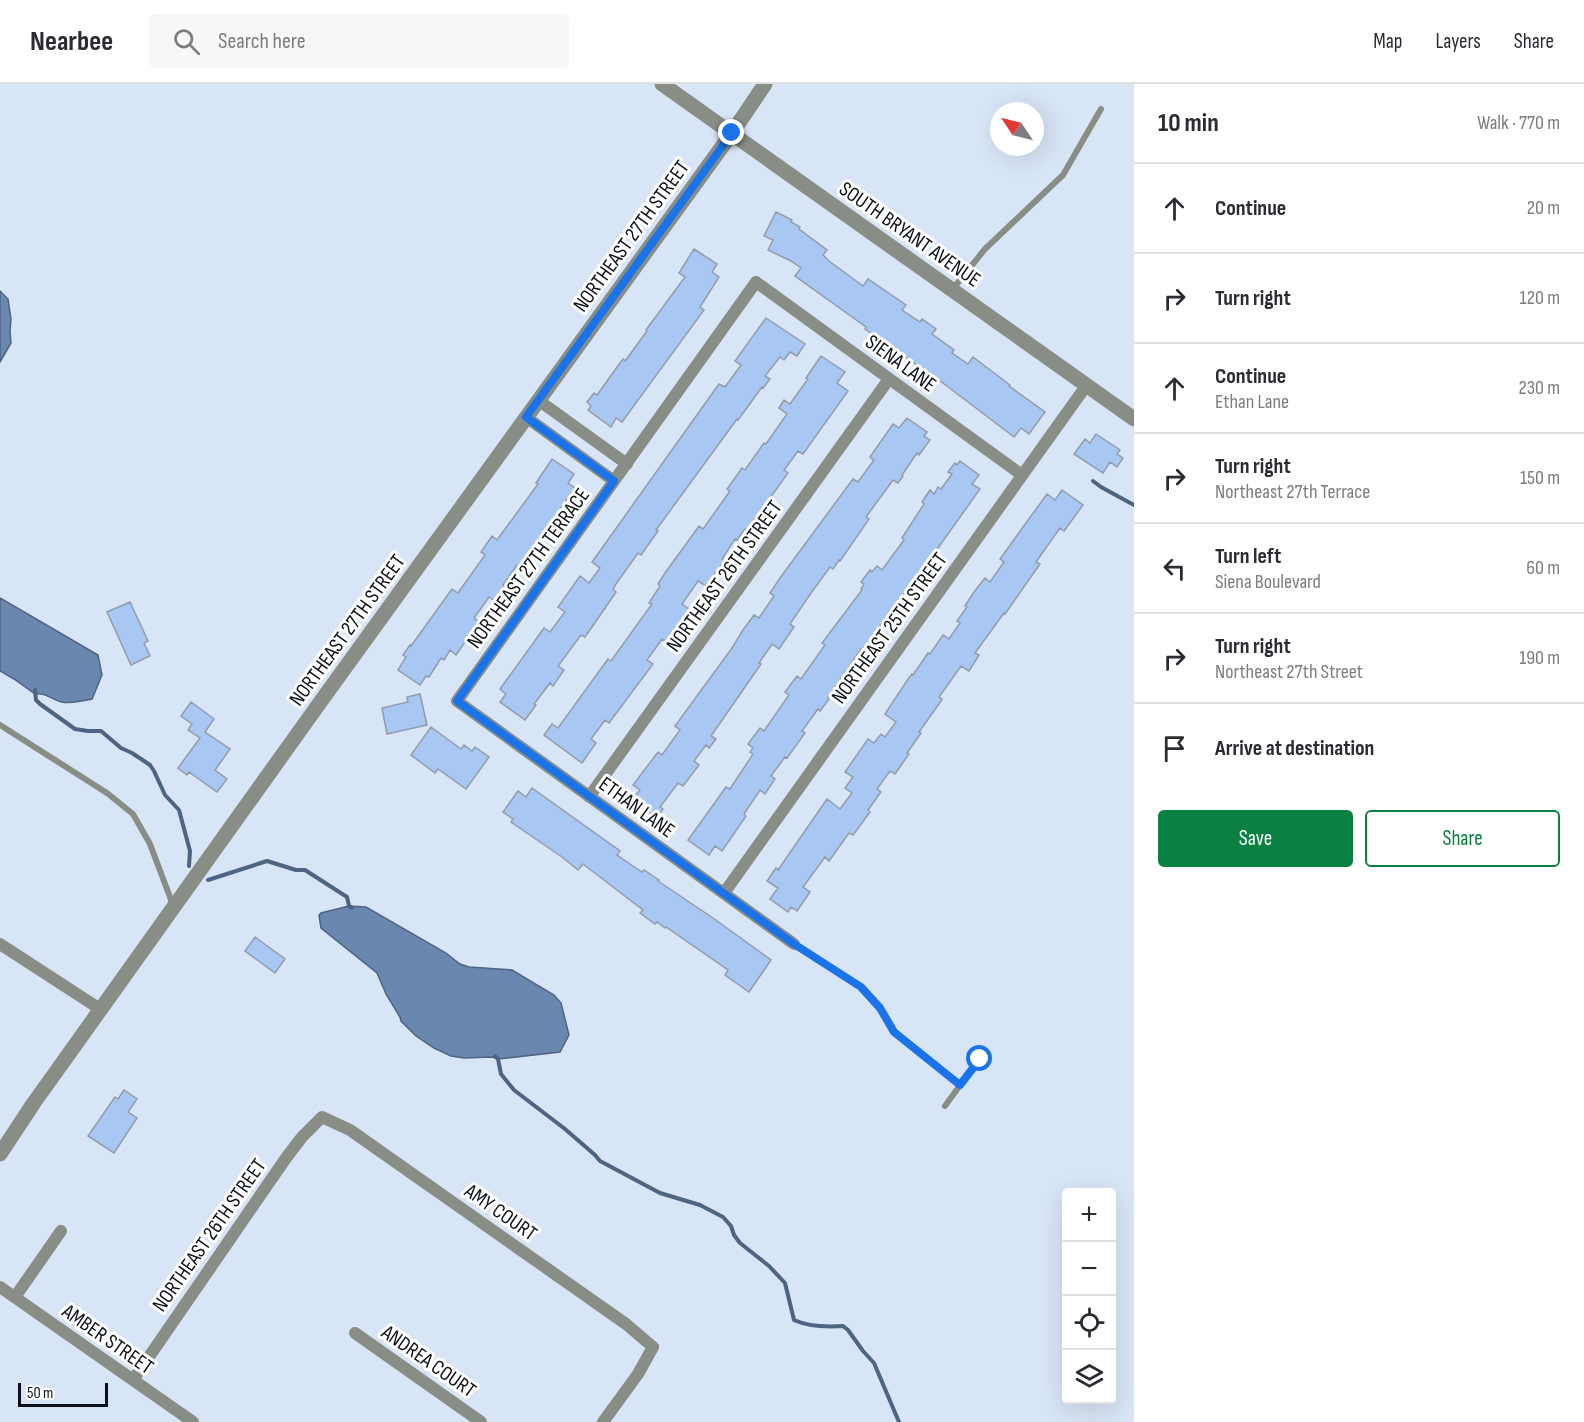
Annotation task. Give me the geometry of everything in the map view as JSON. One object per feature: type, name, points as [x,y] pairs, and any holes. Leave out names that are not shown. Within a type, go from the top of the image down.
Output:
[{"type":"street","name":"SOUTH BRYANT AVENUE","points":[[662,84],[1134,419]]},
{"type":"street","name":"NORTHEAST 27TH STREET","points":[[0,1154],[100,1009],[732,133],[765,84]]},
{"type":"street","name":"SIENA LANE","points":[[756,282],[1022,475]]},
{"type":"street","name":"NORTHEAST 27TH TERRACE","points":[[457,701],[756,282]]},
{"type":"street","name":"NORTHEAST 26TH STREET","points":[[589,797],[889,379]]},
{"type":"street","name":"NORTHEAST 25TH STREET","points":[[723,893],[1086,386]]},
{"type":"street","points":[[538,400],[627,464]]},
{"type":"street","points":[[526,417],[614,481]]},
{"type":"street","name":"ETHAN LANE","points":[[457,701],[794,944]]},
{"type":"street","points":[[0,944],[100,1009]]},
{"type":"street","name":"NORTHEAST 26TH STREET","points":[[133,1380],[286,1158],[302,1137],[322,1117]]},
{"type":"street","name":"AMY COURT","points":[[322,1117],[350,1130],[626,1324],[652,1347],[638,1374],[603,1422]]},
{"type":"street","points":[[15,1297],[61,1231]]},
{"type":"street","name":"AMBER STREET","points":[[0,1287],[193,1422]]},
{"type":"street","name":"ANDREA COURT","points":[[355,1333],[482,1422]]},
{"type":"lane","points":[[952,290],[985,249],[1063,176],[1101,109]]},
{"type":"lane","points":[[0,725],[99,787],[134,814],[150,844],[174,908]]},
{"type":"lane","points":[[794,944],[861,987],[880,1008],[894,1032],[960,1085]]},
{"type":"lane","points":[[945,1106],[980,1059]]},
{"type":"water","points":[[0,291],[8,299],[11,343],[0,362]]},
{"type":"water","points":[[0,598],[98,655],[102,675],[92,699],[66,703],[42,694],[35,694],[0,671]]},
{"type":"water","points":[[349,906],[366,907],[446,953],[460,964],[469,967],[512,970],[554,995],[561,1003],[569,1035],[560,1052],[498,1059],[492,1057],[464,1058],[451,1056],[416,1036],[401,1021],[377,973],[321,928],[319,915],[321,913]]},
{"type":"building","points":[[776,212],[792,220],[791,222],[800,227],[799,229],[827,250],[823,255],[829,261],[863,286],[868,279],[906,305],[902,310],[920,322],[922,319],[936,329],[932,334],[954,350],[952,353],[968,364],[973,357],[1045,412],[1029,434],[1021,428],[1014,437],[795,276],[801,268],[768,250],[773,240],[764,236]]},
{"type":"building","points":[[694,249],[717,264],[712,272],[719,277],[700,307],[704,310],[622,422],[616,418],[611,427],[588,410],[591,406],[587,402],[594,393],[597,395],[623,359],[625,361],[685,277],[679,273]]},
{"type":"building","points":[[766,318],[805,344],[797,356],[790,352],[784,360],[780,357],[765,376],[770,379],[737,419],[656,530],[658,531],[641,555],[638,553],[613,589],[616,592],[585,637],[581,635],[558,666],[564,670],[553,686],[550,683],[525,720],[500,702],[506,694],[500,689],[544,628],[550,632],[565,612],[558,607],[580,576],[589,583],[600,568],[592,562],[719,384],[725,387],[741,365],[735,361]]},
{"type":"building","points":[[821,356],[845,372],[837,383],[848,391],[803,454],[798,451],[784,470],[788,473],[747,530],[745,529],[737,540],[735,539],[722,559],[724,561],[706,586],[698,581],[682,604],[689,609],[677,628],[667,642],[662,639],[647,660],[653,664],[609,723],[605,720],[591,739],[596,743],[582,763],[544,735],[552,724],[558,728],[608,659],[611,661],[652,604],[649,603],[665,573],[699,526],[703,529],[730,491],[727,489],[742,468],[745,470],[787,414],[779,408],[784,400],[790,404]]},
{"type":"building","points":[[907,418],[927,432],[924,436],[930,440],[919,455],[917,453],[898,483],[893,480],[866,517],[869,519],[840,561],[833,569],[830,567],[811,593],[790,624],[794,627],[779,649],[772,644],[759,663],[761,664],[711,736],[716,739],[709,748],[706,745],[694,761],[699,765],[683,786],[678,783],[660,807],[663,809],[657,818],[632,800],[640,790],[633,785],[658,752],[662,755],[680,730],[675,726],[754,615],[759,618],[774,596],[770,593],[780,578],[853,479],[858,482],[874,460],[870,457],[893,424],[899,428]]},
{"type":"building","points":[[1096,434],[1120,450],[1117,454],[1123,458],[1117,467],[1110,462],[1103,473],[1074,454],[1085,439],[1090,443]]},
{"type":"building","points":[[552,459],[574,474],[568,483],[575,488],[520,567],[517,565],[495,601],[489,597],[474,618],[479,622],[456,655],[450,650],[444,660],[441,658],[429,677],[426,676],[420,685],[398,670],[406,657],[403,655],[452,589],[458,593],[485,555],[481,552],[492,536],[497,540],[538,484],[536,483]]},
{"type":"building","points":[[960,461],[979,475],[972,484],[980,489],[863,651],[861,649],[829,699],[820,711],[818,709],[802,731],[805,733],[771,776],[775,779],[765,794],[760,790],[744,814],[746,816],[722,851],[715,846],[709,855],[688,840],[726,787],[730,789],[753,754],[750,752],[753,748],[748,744],[760,728],[764,731],[789,695],[785,692],[797,676],[801,679],[825,645],[822,643],[862,590],[864,584],[861,582],[870,570],[872,572],[877,566],[882,570],[904,540],[902,538],[924,504],[922,502],[930,490],[934,494],[938,487],[941,489],[952,474],[948,472],[955,463],[957,465]]},
{"type":"building","points":[[1062,490],[1083,505],[1064,531],[1060,528],[1036,562],[1040,564],[975,653],[979,655],[969,671],[961,666],[939,697],[941,701],[919,732],[921,733],[907,753],[909,754],[895,774],[890,771],[877,789],[881,792],[868,810],[870,812],[853,835],[849,833],[829,861],[825,857],[803,887],[810,892],[797,911],[791,907],[788,912],[770,899],[778,888],[767,881],[776,868],[778,870],[827,799],[840,809],[852,793],[845,788],[853,777],[845,772],[868,739],[874,743],[881,734],[885,737],[896,722],[885,714],[908,679],[943,635],[949,639],[960,623],[957,621],[974,592],[985,578],[990,582],[1004,562],[1000,559],[1047,494],[1055,500]]},
{"type":"building","points":[[130,602],[148,641],[144,643],[150,656],[131,665],[107,612]]},
{"type":"building","points":[[420,694],[427,725],[387,734],[382,708],[408,702],[407,697]]},
{"type":"building","points":[[191,702],[214,719],[205,732],[230,749],[215,770],[227,779],[217,792],[189,772],[187,775],[178,768],[200,738],[188,730],[192,724],[181,716]]},
{"type":"building","points":[[431,727],[461,749],[464,745],[472,751],[475,747],[489,757],[466,789],[438,769],[435,773],[411,755]]},
{"type":"building","points":[[532,788],[620,851],[617,855],[642,872],[644,870],[659,880],[771,960],[749,992],[725,975],[728,970],[666,927],[657,922],[655,924],[640,913],[643,910],[583,864],[578,870],[511,822],[513,819],[503,812],[518,791],[526,797]]},
{"type":"building","points":[[255,937],[285,959],[275,973],[245,951]]},
{"type":"building","points":[[124,1090],[137,1099],[128,1112],[137,1118],[114,1153],[88,1136],[115,1097],[118,1099]]},
{"type":"waterway","points":[[1093,481],[1134,505]]},
{"type":"waterway","points":[[35,690],[36,700],[40,704],[75,729],[101,731],[121,748],[150,765],[165,795],[179,810],[190,851],[189,866]]},
{"type":"waterway","points":[[208,880],[267,861],[296,870],[305,870],[347,897],[349,906],[352,908]]},
{"type":"waterway","points":[[495,1056],[498,1059],[501,1074],[514,1090],[565,1129],[600,1161],[660,1193],[700,1205],[723,1217],[740,1243],[769,1266],[785,1283],[794,1320],[818,1326],[843,1326],[848,1330],[874,1363],[899,1422]]},
{"type":"route","points":[[732,133],[526,417],[614,481],[457,701],[794,944],[861,987],[880,1008],[894,1032],[960,1085],[980,1059]]}]
